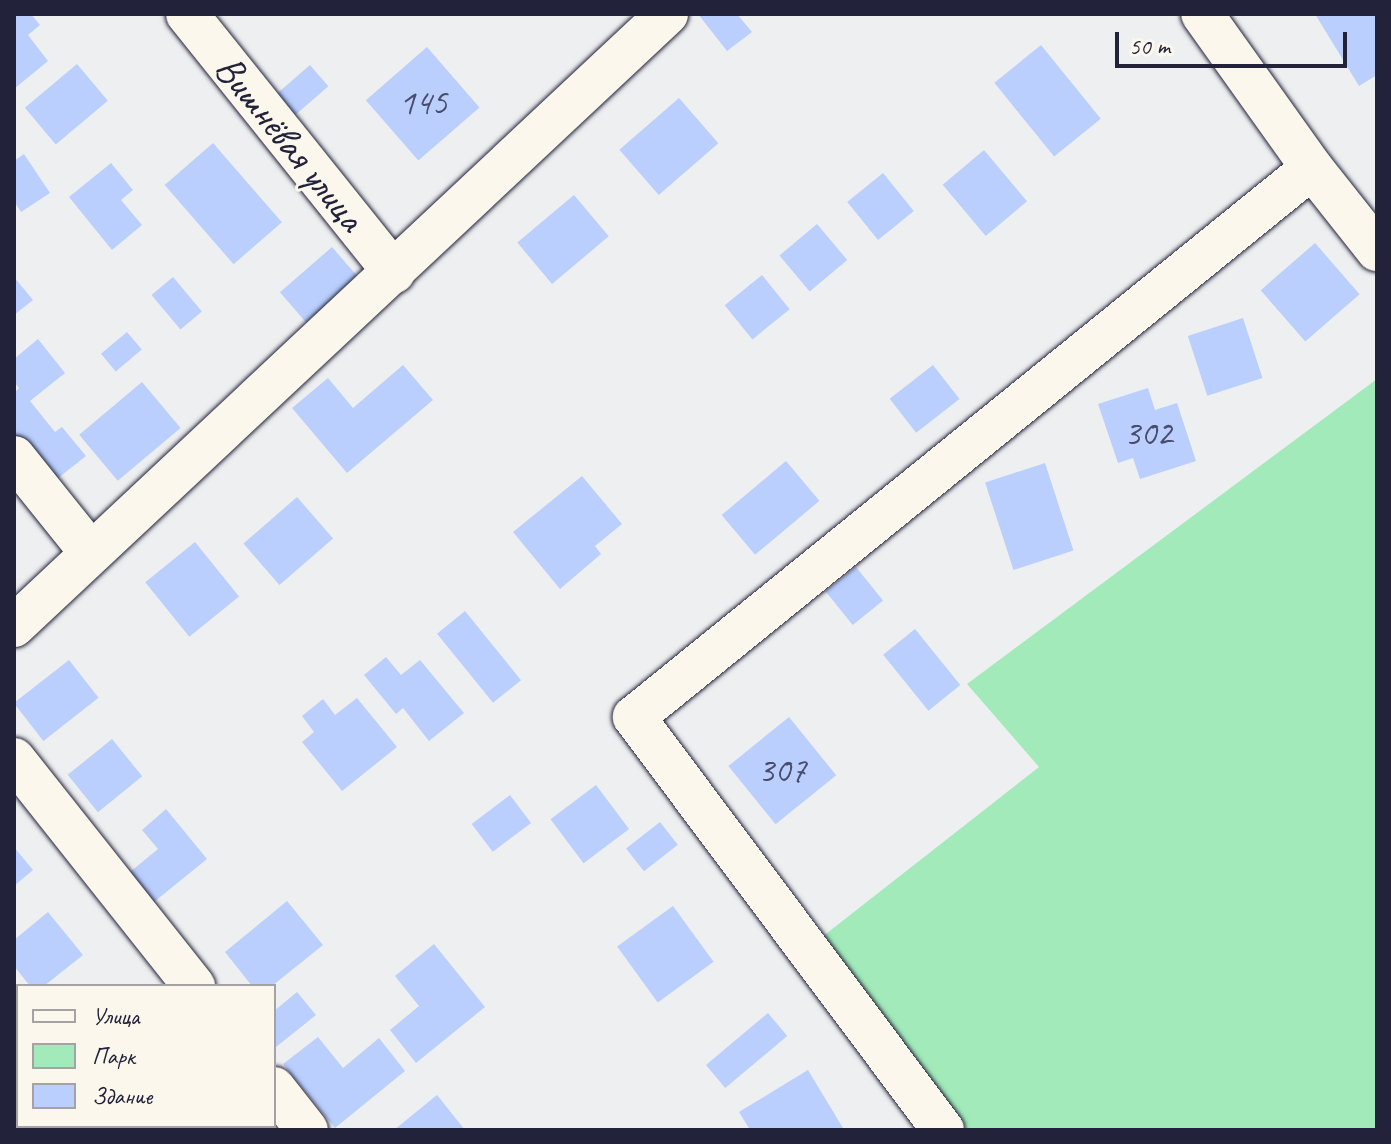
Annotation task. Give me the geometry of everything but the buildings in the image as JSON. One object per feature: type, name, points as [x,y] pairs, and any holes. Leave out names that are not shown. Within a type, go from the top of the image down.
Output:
[{"type":"street","name":"Вишнёвая улица","points":[[187,14],[394,272]]},
{"type":"street","points":[[14,626],[667,14]]},
{"type":"street","points":[[1202,14],[1312,168],[1377,250]]},
{"type":"street","points":[[943,1130],[634,717],[1312,168]]},
{"type":"street","points":[[14,457],[91,553]]},
{"type":"street","points":[[14,759],[192,984]]},
{"type":"street","points":[[276,1091],[307,1130]]},
{"type":"green space","points":[[1377,379],[1377,1130],[967,1130],[822,937],[1039,767],[967,684]]}]
